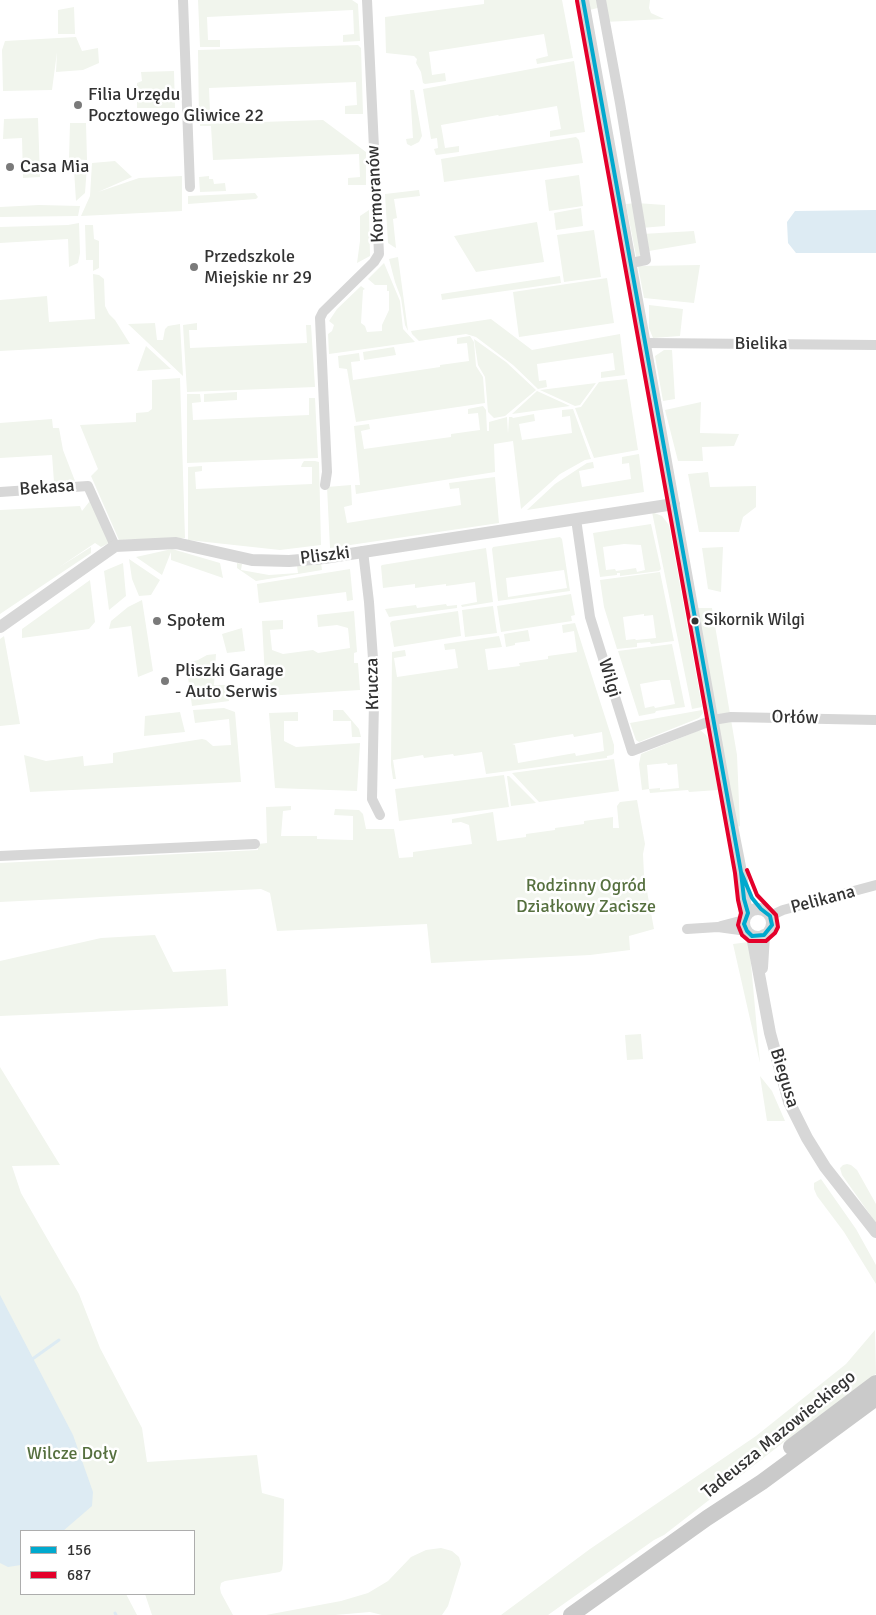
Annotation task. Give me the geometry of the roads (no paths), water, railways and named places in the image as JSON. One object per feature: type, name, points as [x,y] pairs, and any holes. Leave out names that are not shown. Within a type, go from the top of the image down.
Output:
[{"type":"main road","name":"Tadeusza Mazowieckiego","points":[[707,1518],[817,1426],[876,1383]]},
{"type":"main road","name":"Tadeusza Mazowieckiego","points":[[571,1615],[707,1518],[762,1482],[876,1398]]},
{"type":"street","points":[[183,0],[190,187]]},
{"type":"street","name":"Kormoranów","points":[[325,485],[327,472],[320,318],[323,312],[374,262],[379,254],[367,0]]},
{"type":"street","name":"Biegusa","points":[[583,0],[741,872],[744,899],[751,927],[770,1033],[789,1102],[807,1138],[825,1167],[853,1204]]},
{"type":"street","points":[[600,0],[620,103],[646,260],[631,263]]},
{"type":"street","name":"Bielika","points":[[646,343],[876,345]]},
{"type":"street","name":"Bekasa","points":[[0,492],[88,486],[115,546]]},
{"type":"street","name":"Pliszki","points":[[115,546],[176,543],[252,560],[289,561],[324,558],[674,504]]},
{"type":"street","name":"Wilgi","points":[[576,519],[590,617],[632,751],[713,720]]},
{"type":"street","points":[[0,627],[115,546]]},
{"type":"street","name":"Krucza","points":[[363,551],[373,659],[372,799],[380,815]]},
{"type":"street","name":"Orłów","points":[[713,720],[731,717],[876,720]]},
{"type":"street","points":[[0,856],[255,844]]},
{"type":"street","name":"Biegusa","points":[[741,872],[752,898],[766,913]]},
{"type":"street","name":"Pelikana","points":[[766,913],[876,885]]},
{"type":"street","points":[[688,929],[751,927],[770,929],[772,925],[766,913],[756,909],[751,927]]},
{"type":"street","points":[[853,1204],[876,1232]]},
{"type":"street","points":[[853,1204],[876,1241]]},
{"type":"waterway","points":[[31,1360],[59,1340]]},
{"type":"place","name":"Filia Urzędu Pocztowego Gliwice 22","points":[[78,105]]},
{"type":"place","name":"Casa Mia","points":[[10,167]]},
{"type":"place","name":"Przedszkole Miejskie nr 29","points":[[194,267]]},
{"type":"place","name":"Społem","points":[[157,621]]},
{"type":"place","name":"Sikornik Wilgi","points":[[695,621]]},
{"type":"place","name":"Pliszki Garage - Auto Serwis","points":[[165,681]]},
{"type":"park label","name":"Rodzinny Ogród Działkowy Zacisze","points":[[586,896]]},
{"type":"park label","name":"Wilcze Doły","points":[[72,1454]]}]
